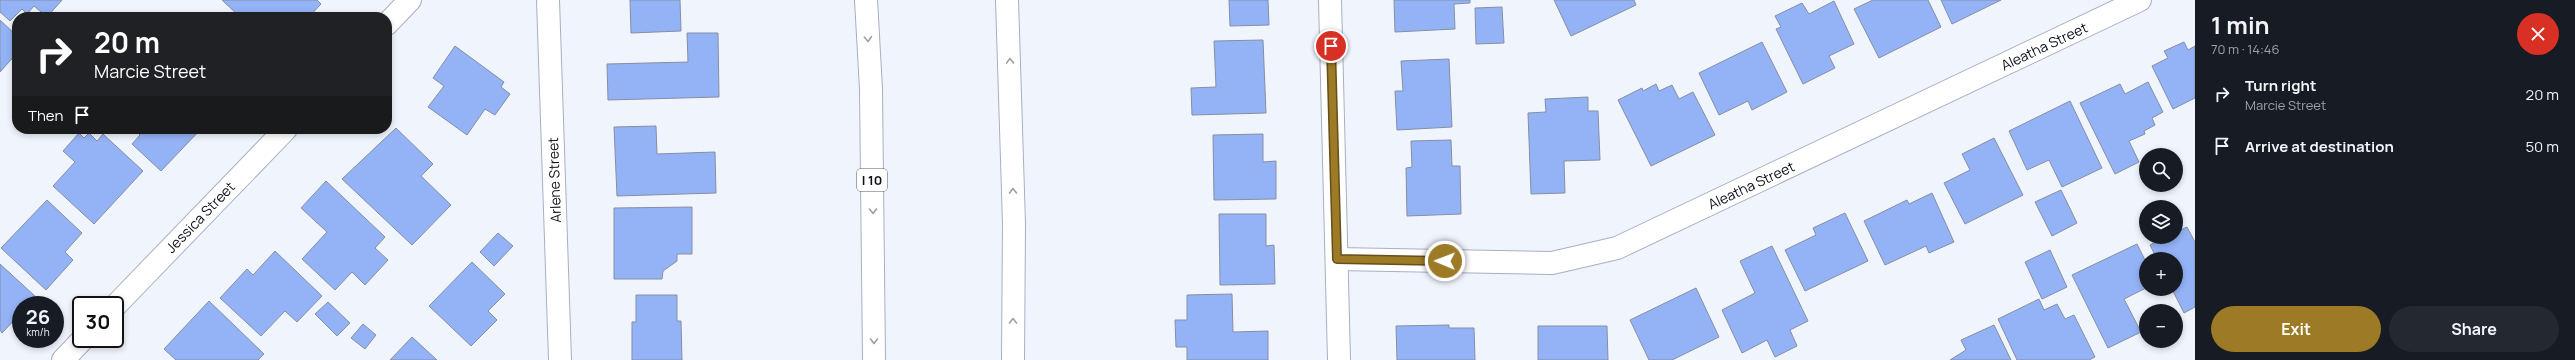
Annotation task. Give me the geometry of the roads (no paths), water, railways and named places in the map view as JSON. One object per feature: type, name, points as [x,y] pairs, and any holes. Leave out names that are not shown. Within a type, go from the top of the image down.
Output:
[{"type":"main road","points":[[392,19],[410,0]]},
{"type":"main road","name":"Arlene Street","points":[[548,0],[560,360]]},
{"type":"main road","name":"I 10","points":[[866,0],[871,89],[874,360]]},
{"type":"main road","points":[[1007,0],[1014,224],[1013,360]]},
{"type":"main road","points":[[1330,0],[1339,360]]},
{"type":"main road","name":"Aleatha Street","points":[[1337,259],[1552,263],[1617,248],[2140,0]]},
{"type":"main road","name":"Jessica Street","points":[[124,297],[281,134]]},
{"type":"main road","points":[[63,360],[74,348]]}]
